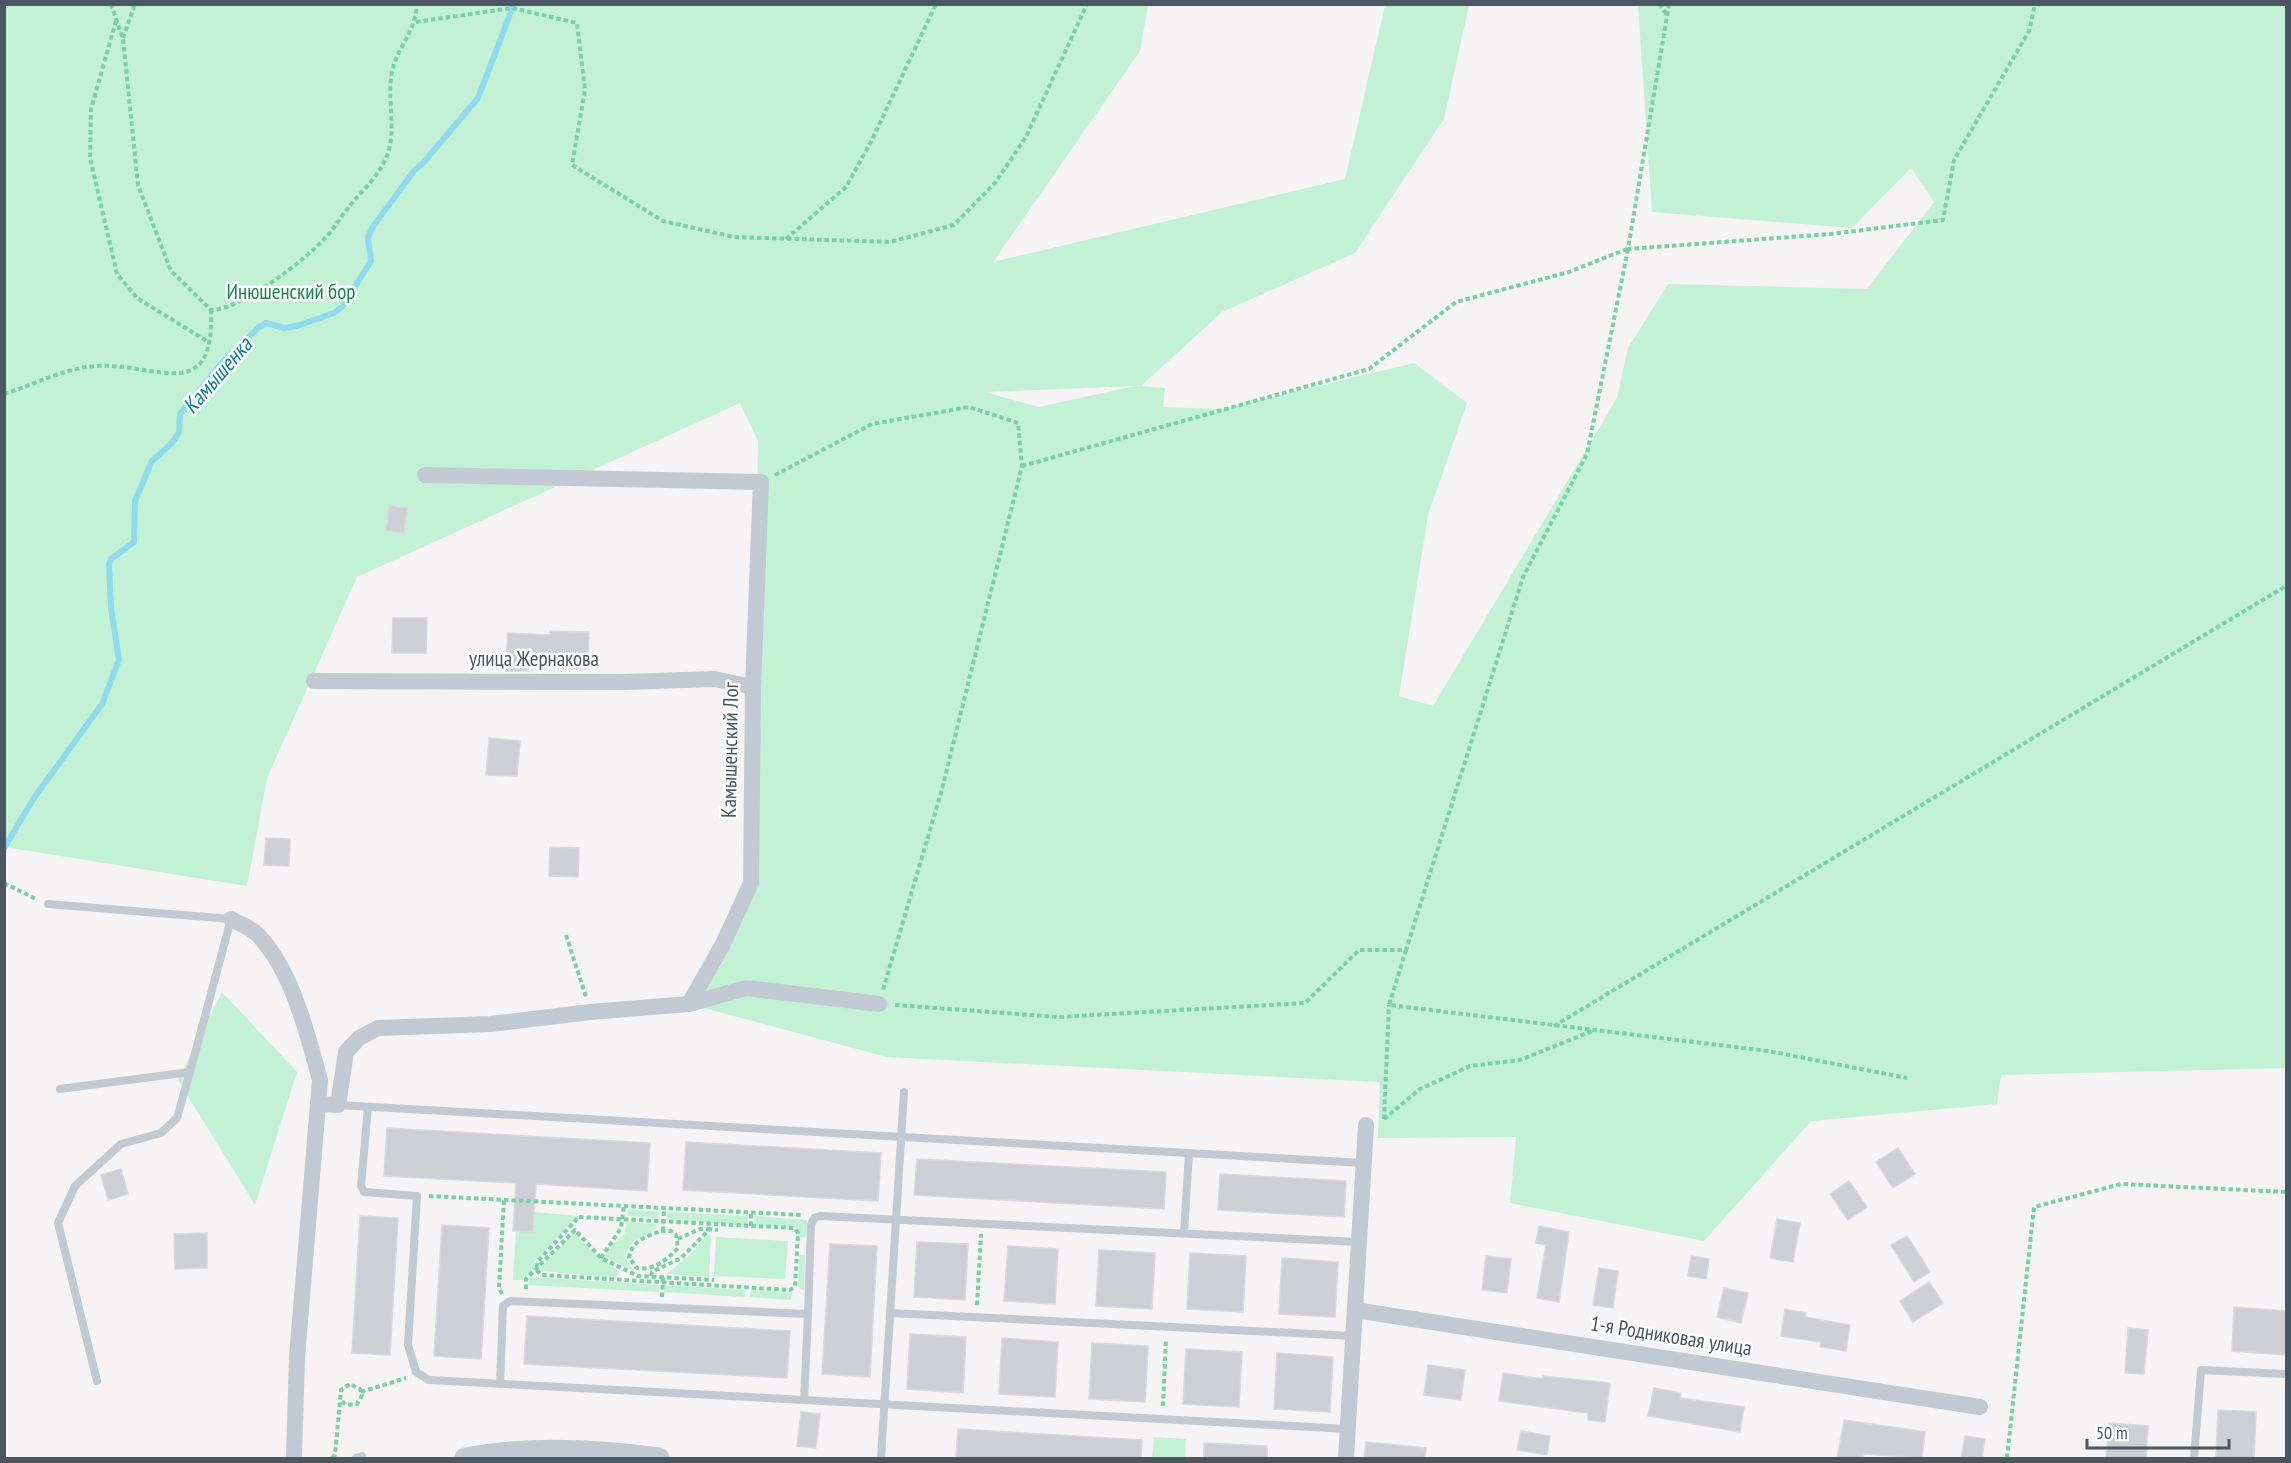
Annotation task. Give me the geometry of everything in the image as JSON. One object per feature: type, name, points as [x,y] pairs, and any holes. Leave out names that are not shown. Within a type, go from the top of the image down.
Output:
[{"type":"street","points":[[425,475],[761,482]]},
{"type":"street","name":"Камышенский Лог","points":[[689,1004],[723,944],[751,883],[753,687],[761,482]]},
{"type":"street","name":"улица Жернакова","points":[[314,681],[624,682],[714,679],[753,687]]},
{"type":"street","points":[[231,919],[257,933],[276,957],[309,1040],[320,1080],[297,1357],[294,1458]]},
{"type":"street","points":[[318,1104],[338,1105],[346,1052],[359,1038],[378,1028],[491,1024],[591,1012],[689,1004],[746,988],[879,1004]]},
{"type":"street","points":[[1346,1458],[1365,1125]]},
{"type":"street","name":"1-я Родниковая улица","points":[[1355,1310],[1980,1407]]},
{"type":"street","points":[[465,1458],[497,1452],[560,1450],[658,1458]]},
{"type":"lane","points":[[48,904],[231,919],[177,1118],[161,1133],[121,1144],[75,1186],[58,1223],[97,1381]]},
{"type":"lane","points":[[60,1089],[190,1072]]},
{"type":"lane","points":[[881,1458],[904,1092]]},
{"type":"lane","points":[[338,1105],[1364,1162]]},
{"type":"lane","points":[[368,1107],[361,1186],[364,1192],[417,1196],[408,1345],[416,1372],[429,1380],[1348,1429]]},
{"type":"lane","points":[[1184,1233],[1189,1153]]},
{"type":"lane","points":[[804,1400],[811,1225],[814,1218],[820,1216],[1359,1242]]},
{"type":"lane","points":[[500,1384],[503,1306],[506,1302],[808,1314]]},
{"type":"lane","points":[[890,1313],[1354,1336]]},
{"type":"lane","points":[[2194,1458],[2201,1370],[2286,1374]]},
{"type":"path","points":[[111,4],[123,39],[138,185],[171,270],[211,310],[223,310],[238,304],[309,253],[328,235],[379,170],[387,157],[392,121],[392,70],[416,22],[417,4]]},
{"type":"path","points":[[123,39],[135,4]]},
{"type":"path","points":[[786,238],[836,198],[846,187],[872,140],[936,4]]},
{"type":"path","points":[[416,22],[512,8],[577,23],[585,90],[572,165],[663,221],[734,237],[890,242],[954,225],[995,183],[1026,137],[1087,4]]},
{"type":"path","points":[[1659,4],[1667,15]]},
{"type":"path","points":[[1594,1030],[1520,1060],[1470,1066],[1420,1089],[1384,1119],[1389,1005],[1523,578],[1587,454],[1628,249],[1669,4]]},
{"type":"path","points":[[1022,466],[1369,369],[1456,302],[1569,272],[1628,249],[1831,234],[1943,220],[1954,159],[2030,30],[2035,4]]},
{"type":"path","points":[[116,20],[91,109],[90,158],[117,274],[136,298],[210,343]]},
{"type":"path","points":[[4,394],[69,369],[99,365],[184,374],[202,361],[210,343],[211,310]]},
{"type":"path","points":[[761,482],[872,424],[969,407],[1018,423],[1022,466],[942,789],[879,1004],[1058,1017],[1305,1003],[1359,950],[1406,950]]},
{"type":"path","points":[[1554,1026],[2286,586]]},
{"type":"path","points":[[4,883],[48,904]]},
{"type":"path","points":[[566,935],[591,1012]]},
{"type":"path","points":[[1389,1005],[1768,1051],[1907,1078]]},
{"type":"path","points":[[2007,1458],[2034,1207],[2121,1184],[2286,1192]]},
{"type":"path","points":[[417,1196],[751,1212],[805,1215],[814,1218]]},
{"type":"path","points":[[504,1199],[499,1288],[506,1302]]},
{"type":"path","points":[[601,1258],[621,1228],[624,1206]]},
{"type":"path","points":[[663,1231],[664,1208]]},
{"type":"path","points":[[751,1212],[751,1226]]},
{"type":"path","points":[[579,1217],[794,1228],[798,1233],[793,1289],[546,1277],[536,1269],[538,1261],[579,1217]]},
{"type":"path","points":[[976,1317],[982,1224]]},
{"type":"path","points":[[678,1239],[700,1229],[718,1230]]},
{"type":"path","points":[[526,1289],[526,1279],[574,1230],[580,1233],[601,1258],[626,1272],[652,1272],[681,1258],[710,1229]]},
{"type":"path","points":[[652,1272],[678,1248],[678,1239],[671,1231],[648,1235],[635,1244],[630,1251],[629,1258],[637,1268],[663,1277],[714,1280]]},
{"type":"path","points":[[662,1295],[663,1277]]},
{"type":"path","points":[[747,1299],[748,1288]]},
{"type":"path","points":[[1162,1419],[1167,1326]]},
{"type":"path","points":[[361,1392],[399,1380]]},
{"type":"path","points":[[332,1458],[335,1455],[342,1401],[340,1396],[345,1386],[356,1386],[361,1392],[361,1400],[357,1404],[346,1405],[342,1401]]},
{"type":"green space","name":"Инюшенский бор","points":[[4,5],[1148,5],[1140,51],[993,262],[1345,179],[1385,5],[1469,5],[1444,119],[1355,253],[1222,312],[1141,386],[1165,388],[1163,407],[1223,409],[1414,363],[1467,403],[1428,515],[1399,696],[1433,706],[1617,398],[1628,348],[1668,284],[1867,289],[1934,202],[1911,168],[1852,228],[1652,212],[1638,5],[2286,5],[2286,1068],[2001,1075],[1997,1104],[1811,1121],[1704,1241],[1510,1203],[1516,1137],[1378,1138],[1380,1082],[887,1057],[689,1004],[751,883],[758,441],[740,403],[357,577],[267,778],[247,886],[5,847]],"holes":[[[1135,386],[1039,407],[988,392]]]},
{"type":"green space","points":[[222,992],[297,1072],[255,1205],[178,1080]]},
{"type":"green space","points":[[628,1209],[659,1212],[659,1218],[627,1216]]},
{"type":"green space","points":[[534,1212],[578,1216],[535,1261],[534,1270],[522,1280],[513,1280],[516,1231],[533,1232]]},
{"type":"green space","points":[[667,1212],[748,1216],[747,1225],[666,1219]]},
{"type":"green space","points":[[755,1216],[807,1220],[806,1237],[798,1237],[799,1232],[795,1227],[754,1225]]},
{"type":"green space","points":[[627,1222],[658,1224],[655,1229],[632,1243],[628,1249],[625,1257],[634,1271],[604,1257],[613,1244],[624,1235]]},
{"type":"green space","points":[[576,1234],[593,1253],[620,1272],[615,1278],[542,1271],[540,1268],[572,1235]]},
{"type":"green space","points":[[707,1235],[711,1235],[709,1277],[667,1274],[693,1252]]},
{"type":"green space","points":[[716,1237],[788,1241],[785,1279],[714,1276]]},
{"type":"green space","points":[[799,1255],[805,1255],[804,1291],[798,1286]]},
{"type":"green space","points":[[529,1277],[660,1285],[659,1292],[528,1285]]},
{"type":"green space","points":[[664,1285],[745,1290],[745,1297],[664,1292]]},
{"type":"green space","points":[[751,1290],[792,1292],[791,1300],[750,1297]]},
{"type":"green space","points":[[1154,1437],[1186,1439],[1185,1458],[1152,1458]]},
{"type":"building","points":[[389,506],[407,508],[404,533],[386,531]]},
{"type":"building","points":[[393,618],[427,618],[426,653],[392,653]]},
{"type":"building","points":[[550,631],[589,632],[588,669],[528,667],[528,671],[505,671],[508,633],[550,635]]},
{"type":"building","points":[[489,738],[520,741],[517,776],[486,775]]},
{"type":"building","points":[[266,838],[290,839],[289,866],[264,865]]},
{"type":"building","points":[[550,847],[579,848],[578,877],[549,876]]},
{"type":"building","points":[[387,1128],[650,1143],[647,1191],[536,1184],[533,1232],[513,1231],[516,1183],[384,1176]]},
{"type":"building","points":[[686,1142],[881,1153],[878,1201],[683,1190]]},
{"type":"building","points":[[1898,1148],[1915,1174],[1893,1188],[1876,1162]]},
{"type":"building","points":[[917,1159],[1166,1172],[1164,1209],[914,1195]]},
{"type":"building","points":[[121,1169],[128,1194],[108,1200],[101,1175]]},
{"type":"building","points":[[1220,1174],[1346,1181],[1344,1217],[1218,1210]]},
{"type":"building","points":[[1849,1181],[1867,1207],[1848,1220],[1830,1194]]},
{"type":"building","points":[[360,1216],[398,1218],[390,1355],[352,1353]]},
{"type":"building","points":[[1777,1219],[1800,1223],[1793,1262],[1770,1258]]},
{"type":"building","points":[[442,1225],[489,1228],[481,1359],[434,1356]]},
{"type":"building","points":[[1539,1226],[1569,1232],[1559,1302],[1537,1298],[1546,1245],[1536,1243]]},
{"type":"building","points":[[207,1233],[207,1268],[175,1269],[174,1234]]},
{"type":"building","points":[[1907,1236],[1930,1272],[1914,1282],[1891,1245]]},
{"type":"building","points":[[917,1242],[968,1244],[965,1300],[914,1297]]},
{"type":"building","points":[[830,1244],[877,1246],[870,1377],[822,1374]]},
{"type":"building","points":[[1008,1246],[1058,1249],[1055,1304],[1004,1301]]},
{"type":"building","points":[[1099,1250],[1155,1253],[1152,1309],[1096,1306]]},
{"type":"building","points":[[1190,1253],[1246,1256],[1243,1312],[1187,1309]]},
{"type":"building","points":[[1486,1256],[1511,1259],[1507,1293],[1482,1290]]},
{"type":"building","points":[[1691,1256],[1709,1259],[1706,1279],[1688,1276]]},
{"type":"building","points":[[1282,1258],[1338,1262],[1335,1317],[1279,1314]]},
{"type":"building","points":[[1599,1268],[1618,1271],[1613,1308],[1593,1305]]},
{"type":"building","points":[[1929,1282],[1943,1303],[1913,1322],[1900,1301]]},
{"type":"building","points":[[1724,1288],[1748,1293],[1741,1323],[1717,1317]]},
{"type":"building","points":[[2234,1307],[2286,1311],[2286,1355],[2232,1351]]},
{"type":"building","points":[[1785,1309],[1806,1313],[1805,1317],[1850,1325],[1846,1351],[1820,1347],[1821,1342],[1781,1336]]},
{"type":"building","points":[[527,1316],[790,1331],[787,1378],[524,1364]]},
{"type":"building","points":[[2128,1328],[2148,1330],[2144,1374],[2125,1373]]},
{"type":"building","points":[[910,1334],[966,1337],[963,1393],[907,1389]]},
{"type":"building","points":[[1002,1338],[1058,1342],[1055,1397],[999,1394]]},
{"type":"building","points":[[1092,1343],[1148,1346],[1145,1402],[1089,1399]]},
{"type":"building","points":[[1186,1349],[1242,1352],[1239,1407],[1183,1404]]},
{"type":"building","points":[[1277,1353],[1333,1357],[1330,1412],[1274,1409]]},
{"type":"building","points":[[1428,1365],[1465,1370],[1461,1400],[1424,1395]]},
{"type":"building","points":[[1503,1373],[1543,1379],[1543,1376],[1610,1383],[1605,1422],[1588,1420],[1588,1413],[1499,1401]]},
{"type":"building","points":[[1654,1388],[1681,1393],[1680,1398],[1744,1407],[1740,1432],[1648,1416]]},
{"type":"building","points":[[2218,1410],[2256,1412],[2254,1458],[2216,1458]]},
{"type":"building","points":[[801,1412],[820,1414],[816,1448],[797,1446]]},
{"type":"building","points":[[1844,1420],[1925,1432],[1922,1458],[1864,1454],[1863,1458],[1837,1458]]},
{"type":"building","points":[[2109,1423],[2148,1426],[2146,1458],[2106,1458]]},
{"type":"building","points":[[958,1429],[1142,1440],[1141,1458],[956,1458]]},
{"type":"building","points":[[1521,1431],[1550,1436],[1547,1455],[1517,1450]]},
{"type":"building","points":[[1965,1436],[1985,1439],[1982,1458],[1961,1458]]},
{"type":"building","points":[[1366,1442],[1426,1448],[1425,1458],[1364,1458]]},
{"type":"building","points":[[1204,1443],[1267,1446],[1267,1458],[1204,1458]]},
{"type":"waterway","name":"Камышенка","points":[[4,848],[34,798],[102,704],[119,660],[111,608],[109,564],[111,559],[134,542],[135,501],[152,461],[173,442],[179,432],[180,414],[221,364],[259,327],[267,323],[284,328],[297,326],[334,313],[343,306],[371,261],[368,238],[372,228],[414,171],[478,98],[514,4]]}]
